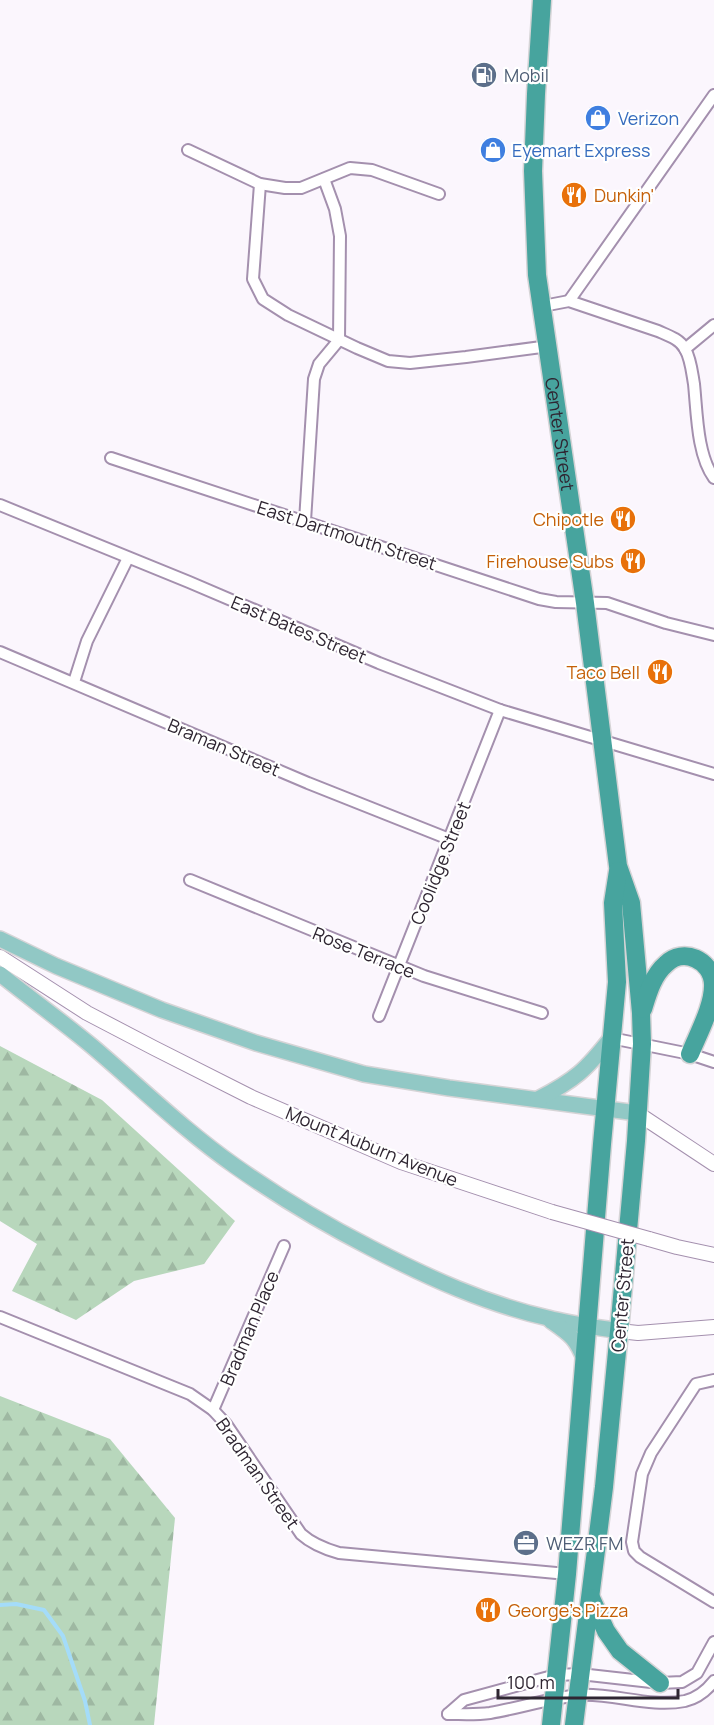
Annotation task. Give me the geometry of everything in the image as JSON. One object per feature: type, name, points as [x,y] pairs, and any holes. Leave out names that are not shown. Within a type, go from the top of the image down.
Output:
[{"type":"highway","name":"Center Street","points":[[542,0],[533,171],[537,275],[585,603],[618,866],[631,903],[642,1044],[604,1487],[574,1725]]},
{"type":"highway","name":"Center Street","points":[[551,1725],[567,1574],[616,982],[613,903],[618,866]]},
{"type":"highway","points":[[641,1013],[649,989],[658,972],[667,962],[676,957],[688,956],[699,960],[709,968],[713,987],[708,1008],[690,1054]]},
{"type":"highway","points":[[590,1596],[606,1631],[620,1651],[660,1683]]},
{"type":"main road","points":[[0,939],[56,966],[172,1014],[256,1043],[364,1074],[449,1088],[637,1113],[714,1164]]},
{"type":"main road","name":"Mount Auburn Avenue","points":[[0,957],[87,1013],[154,1048],[251,1097],[400,1162],[552,1212],[714,1255]]},
{"type":"main road","name":"Mount Auburn Avenue","points":[[0,966],[50,990]]},
{"type":"main road","points":[[0,974],[91,1046],[199,1139],[234,1166],[285,1200],[339,1231],[443,1284],[546,1318],[587,1326],[638,1333],[714,1327]]},
{"type":"main road","points":[[538,1099],[573,1080],[593,1061],[611,1038]]},
{"type":"main road","points":[[546,1318],[570,1334],[578,1344],[585,1363]]},
{"type":"street","points":[[569,301],[714,95]]},
{"type":"street","points":[[188,150],[260,184],[301,188],[350,168],[372,170],[439,194]]},
{"type":"street","points":[[305,521],[314,379],[320,364],[339,340],[340,236],[324,179]]},
{"type":"street","points":[[260,184],[253,279],[263,298],[288,315],[388,361],[410,363],[549,346]]},
{"type":"street","points":[[543,306],[569,301],[665,334],[681,344],[692,368],[701,445],[712,476]]},
{"type":"street","points":[[685,349],[714,325]]},
{"type":"street","name":"East Dartmouth Street","points":[[111,458],[539,599],[556,602],[607,603],[666,623],[714,635]]},
{"type":"street","name":"East Bates Street","points":[[0,505],[379,663],[500,710],[714,774]]},
{"type":"street","points":[[74,682],[87,641],[128,558]]},
{"type":"street","name":"Braman Street","points":[[0,651],[308,783],[449,839]]},
{"type":"street","name":"Coolidge Street","points":[[379,1016],[500,710]]},
{"type":"street","name":"Rose Terrace","points":[[190,880],[424,976],[542,1013]]},
{"type":"street","points":[[611,1038],[690,1054],[714,1062]]},
{"type":"street","name":"Bradman Place","points":[[213,1410],[284,1246]]},
{"type":"street","name":"Bradman Street","points":[[0,1317],[190,1394],[213,1410],[226,1424],[302,1534],[325,1550],[567,1574]]},
{"type":"street","points":[[714,1380],[696,1384],[651,1453],[642,1474],[632,1542],[634,1551],[640,1557],[714,1602]]},
{"type":"street","points":[[714,1642],[701,1667],[691,1678],[682,1682],[660,1683],[580,1674],[556,1675],[464,1700],[448,1714],[488,1713],[578,1695],[686,1701],[699,1696],[714,1680]]},
{"type":"green space","points":[[0,1046],[102,1100],[235,1221],[204,1264],[134,1281],[76,1320],[12,1291],[37,1244],[0,1221]]},
{"type":"green space","points":[[0,1396],[110,1439],[175,1518],[154,1725],[0,1725]]},
{"type":"waterway","points":[[0,1605],[16,1604],[44,1610],[63,1636],[85,1701],[90,1725]]},
{"type":"place","name":"Mobil","points":[[484,75]]},
{"type":"place","name":"Verizon","points":[[598,118]]},
{"type":"place","name":"Eyemart Express","points":[[493,150]]},
{"type":"place","name":"Dunkin'","points":[[574,195]]},
{"type":"place","name":"Chipotle","points":[[623,519]]},
{"type":"place","name":"Firehouse Subs","points":[[633,561]]},
{"type":"place","name":"Taco Bell","points":[[660,672]]},
{"type":"place","name":"WEZR FM","points":[[526,1543]]},
{"type":"place","name":"George's Pizza","points":[[488,1610]]}]
